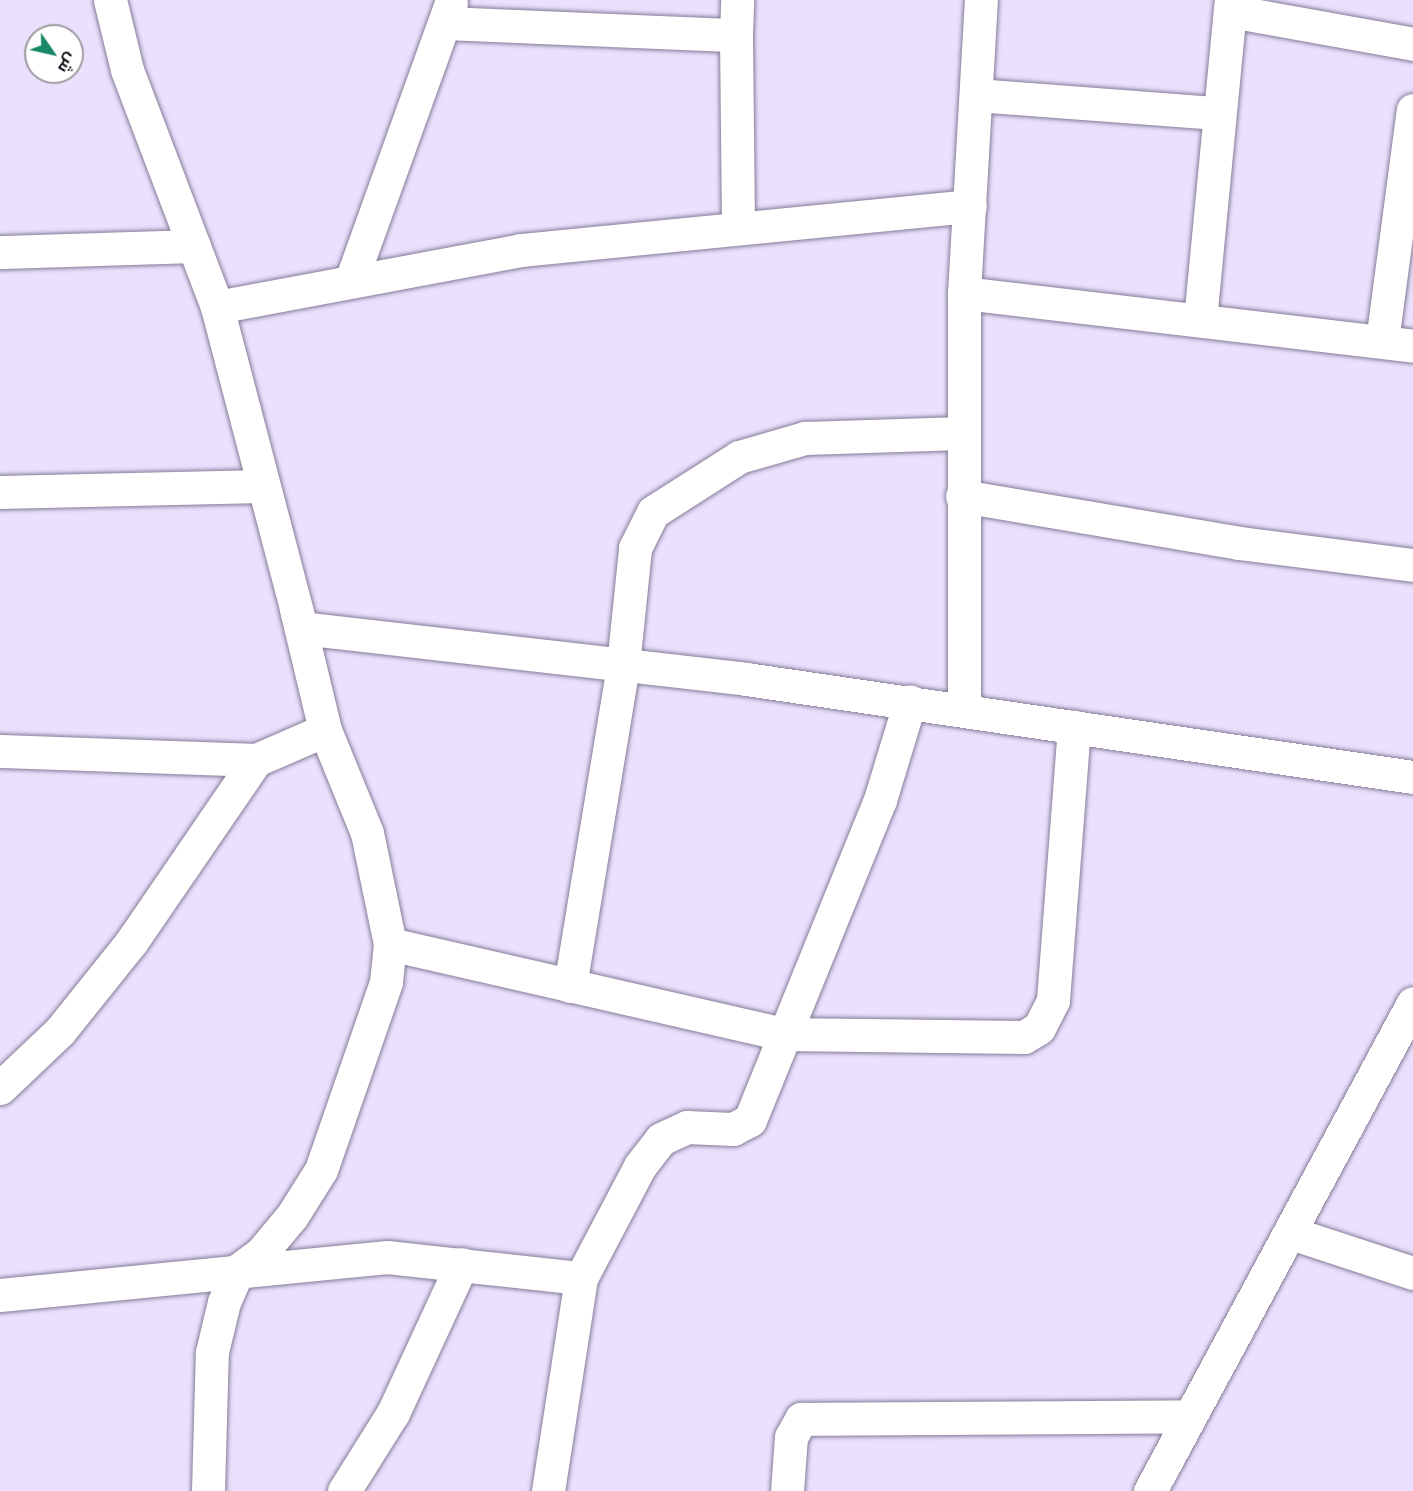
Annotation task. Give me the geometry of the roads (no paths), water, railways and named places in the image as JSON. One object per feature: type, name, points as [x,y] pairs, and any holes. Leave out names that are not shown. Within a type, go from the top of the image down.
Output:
[{"type":"street","points":[[110,0],[127,70],[217,307],[301,628],[325,730],[367,833],[390,944],[386,982],[321,1170],[292,1216],[238,1270],[212,1352],[208,1491]]},
{"type":"street","points":[[737,0],[738,228]]},
{"type":"street","points":[[964,710],[962,433],[964,293],[981,0]]},
{"type":"street","points":[[1200,320],[1217,113],[1231,6],[1413,44]]},
{"type":"street","points":[[352,278],[448,11],[736,35]]},
{"type":"street","points":[[976,95],[1217,113]]},
{"type":"street","points":[[964,293],[1397,343],[1413,110]]},
{"type":"street","points":[[217,307],[352,278],[521,250],[970,206]]},
{"type":"street","points":[[0,252],[194,246]]},
{"type":"street","points":[[217,307],[258,486],[301,628]]},
{"type":"street","points":[[570,986],[623,665],[635,548],[653,512],[683,489],[740,457],[805,438],[962,433]]},
{"type":"street","points":[[0,492],[258,486]]},
{"type":"street","points":[[962,496],[1239,543],[1413,565]]},
{"type":"street","points":[[301,628],[910,701],[1413,777]]},
{"type":"street","points":[[548,1491],[581,1278],[640,1166],[661,1139],[687,1127],[733,1129],[750,1120],[782,1034],[880,800],[910,701]]},
{"type":"street","points":[[390,944],[782,1034],[1024,1037],[1039,1028],[1053,999],[1074,727]]},
{"type":"street","points":[[0,751],[256,760],[325,730]]},
{"type":"street","points":[[0,1088],[60,1031],[132,941],[256,760]]},
{"type":"street","points":[[1150,1491],[1413,1003]]},
{"type":"street","points":[[1290,1233],[1413,1273]]},
{"type":"street","points":[[0,1295],[387,1257],[581,1278]]},
{"type":"street","points":[[344,1491],[393,1413],[462,1264]]},
{"type":"street","points":[[787,1491],[791,1437],[801,1419],[1189,1416]]}]
